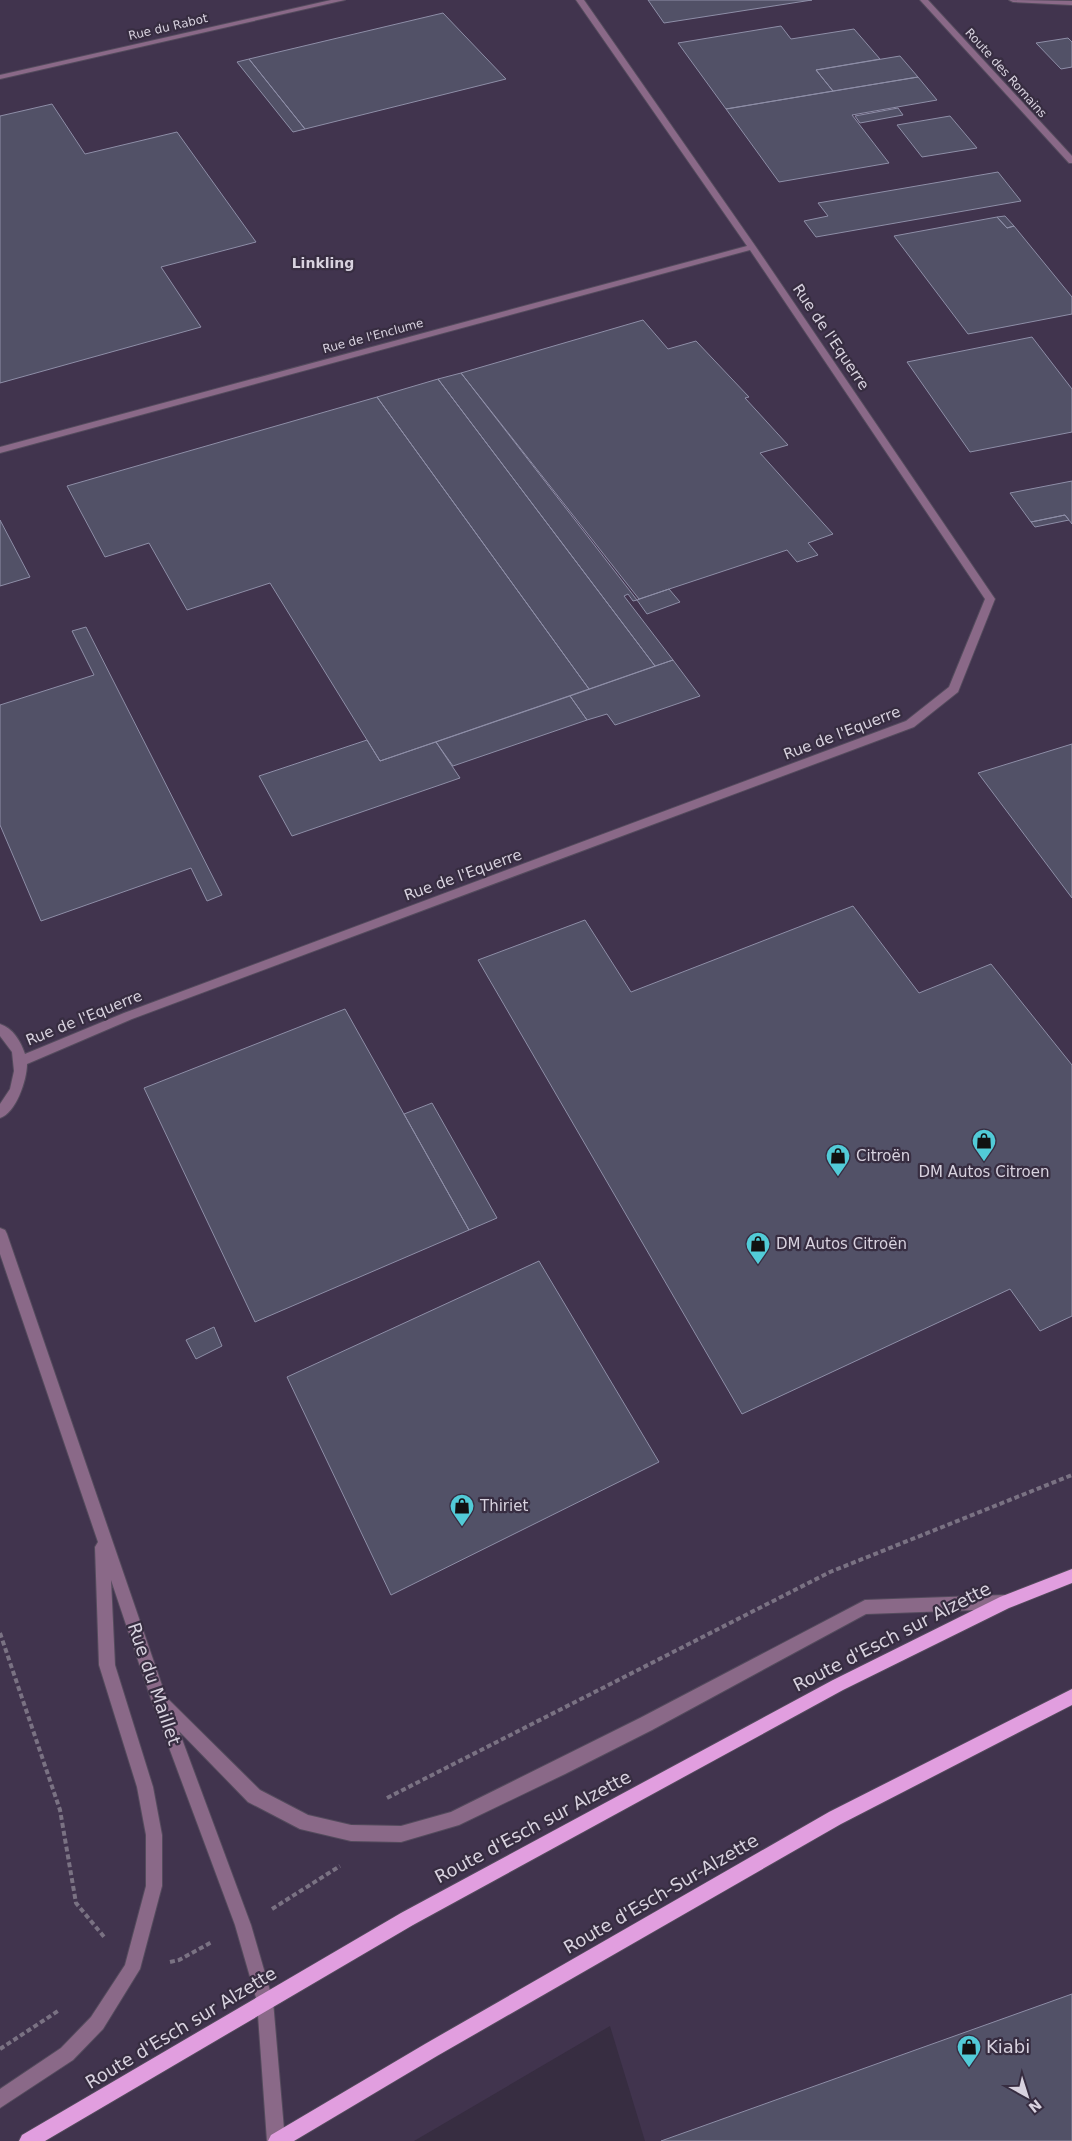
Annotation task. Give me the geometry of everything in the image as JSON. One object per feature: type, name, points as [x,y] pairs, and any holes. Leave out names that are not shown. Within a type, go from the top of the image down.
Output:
[{"type":"main road","name":"Route d'Esch sur Alzette","points":[[28,2141],[407,1919],[821,1695],[1005,1602],[1072,1576]]},
{"type":"main road","name":"Route d'Esch-Sur-Alzette","points":[[277,2141],[464,2030],[835,1818],[1072,1697]]},
{"type":"street","name":"Rue du Rabot","points":[[0,77],[341,0]]},
{"type":"street","name":"Rue de l'Equerre","points":[[21,1061],[128,1016],[910,724],[954,689],[990,599],[752,247],[580,0]]},
{"type":"street","name":"Route des Romains","points":[[927,0],[1072,161]]},
{"type":"street","points":[[1012,0],[1072,3]]},
{"type":"street","name":"Rue de l'Enclume","points":[[0,450],[752,247]]},
{"type":"street","points":[[0,1029],[14,1043],[21,1061],[19,1082],[9,1103],[0,1112]]},
{"type":"street","name":"Rue du Maillet","points":[[0,1234],[159,1699],[243,1925],[265,2001],[277,2141]]},
{"type":"street","points":[[0,2099],[67,2054],[97,2023],[132,1969],[154,1886],[154,1836],[145,1787],[108,1665],[102,1532]]},
{"type":"street","points":[[159,1699],[254,1796],[306,1823],[351,1833],[401,1834],[454,1819],[560,1768],[865,1607],[1005,1602]]},
{"type":"path","points":[[0,1633],[60,1810],[76,1903],[132,1969]]},
{"type":"shaded area","points":[[0,0],[1072,0],[1072,2141],[645,2141],[610,2026],[414,2141],[0,2141]]},
{"type":"building","points":[[648,0],[812,0],[664,23]]},
{"type":"building","points":[[443,13],[506,79],[305,129],[249,59]]},
{"type":"building","points":[[781,26],[791,39],[854,29],[880,59],[816,70],[833,91],[726,109],[678,43]]},
{"type":"building","points":[[1068,38],[1072,42],[1072,67],[1061,69],[1036,43]]},
{"type":"building","points":[[900,56],[918,77],[833,91],[816,70]]},
{"type":"building","points":[[249,59],[305,129],[293,132],[237,62]]},
{"type":"building","points":[[918,77],[937,100],[852,115],[889,163],[779,182],[726,109]]},
{"type":"building","points":[[52,104],[85,154],[177,132],[256,242],[161,267],[201,327],[0,383],[0,116]]},
{"type":"building","points":[[898,108],[903,115],[860,123],[855,116]]},
{"type":"building","points":[[950,116],[977,148],[922,157],[897,125]]},
{"type":"building","points":[[998,172],[1021,201],[816,237],[804,221],[828,216],[818,203]]},
{"type":"building","points":[[1005,216],[1014,226],[1007,228],[997,217]]},
{"type":"building","points":[[997,217],[1007,228],[1014,226],[1072,297],[1072,314],[968,334],[894,236]]},
{"type":"building","points":[[643,320],[668,349],[696,341],[749,397],[745,398],[788,445],[760,453],[833,534],[808,543],[818,555],[797,562],[787,550],[639,599],[461,373]]},
{"type":"building","points":[[1032,337],[1072,389],[1072,432],[970,452],[907,362]]},
{"type":"building","points":[[461,373],[637,600],[633,601],[628,594],[624,596],[673,660],[655,666],[438,379]]},
{"type":"building","points":[[438,379],[655,666],[589,689],[377,397]]},
{"type":"building","points":[[377,397],[589,689],[380,761],[270,583],[187,610],[149,543],[105,557],[67,486]]},
{"type":"building","points":[[1072,481],[1072,524],[1065,515],[1031,522],[1010,493]]},
{"type":"building","points":[[1065,515],[1069,520],[1035,527],[1031,522]]},
{"type":"building","points":[[0,520],[30,577],[0,586]]},
{"type":"building","points":[[669,589],[680,602],[647,614],[637,600]]},
{"type":"building","points":[[86,627],[222,895],[207,901],[191,868],[41,921],[0,825],[0,705],[94,675],[72,631]]},
{"type":"building","points":[[673,660],[700,696],[615,725],[607,714],[587,720],[570,696]]},
{"type":"building","points":[[570,696],[587,720],[453,766],[436,742]]},
{"type":"building","points":[[367,740],[380,761],[436,742],[460,778],[292,836],[259,776]]},
{"type":"building","points":[[1072,744],[1072,898],[978,773]]},
{"type":"building","name":"Citroën","points":[[853,906],[919,993],[991,964],[1072,1065],[1072,1316],[1040,1331],[1010,1289],[742,1414],[478,960],[585,920],[631,992]]},
{"type":"building","points":[[345,1009],[469,1230],[255,1322],[144,1088]]},
{"type":"building","points":[[432,1103],[497,1218],[469,1230],[404,1114]]},
{"type":"building","points":[[539,1261],[659,1462],[391,1595],[287,1377]]},
{"type":"building","points":[[214,1327],[222,1346],[196,1359],[186,1340]]},
{"type":"building","name":"Kiabi","points":[[1072,1994],[1072,2141],[661,2141]]},
{"type":"place","name":"DM Autos Citroen","points":[[984,1162]]},
{"type":"place","name":"Citroën","points":[[838,1177]]},
{"type":"place","name":"DM Autos Citroën","points":[[758,1265]]},
{"type":"place","name":"Thiriet","points":[[462,1527]]},
{"type":"place","name":"Kiabi","points":[[969,2068]]},
{"type":"district","name":"Linkling","points":[[323,263]]}]
